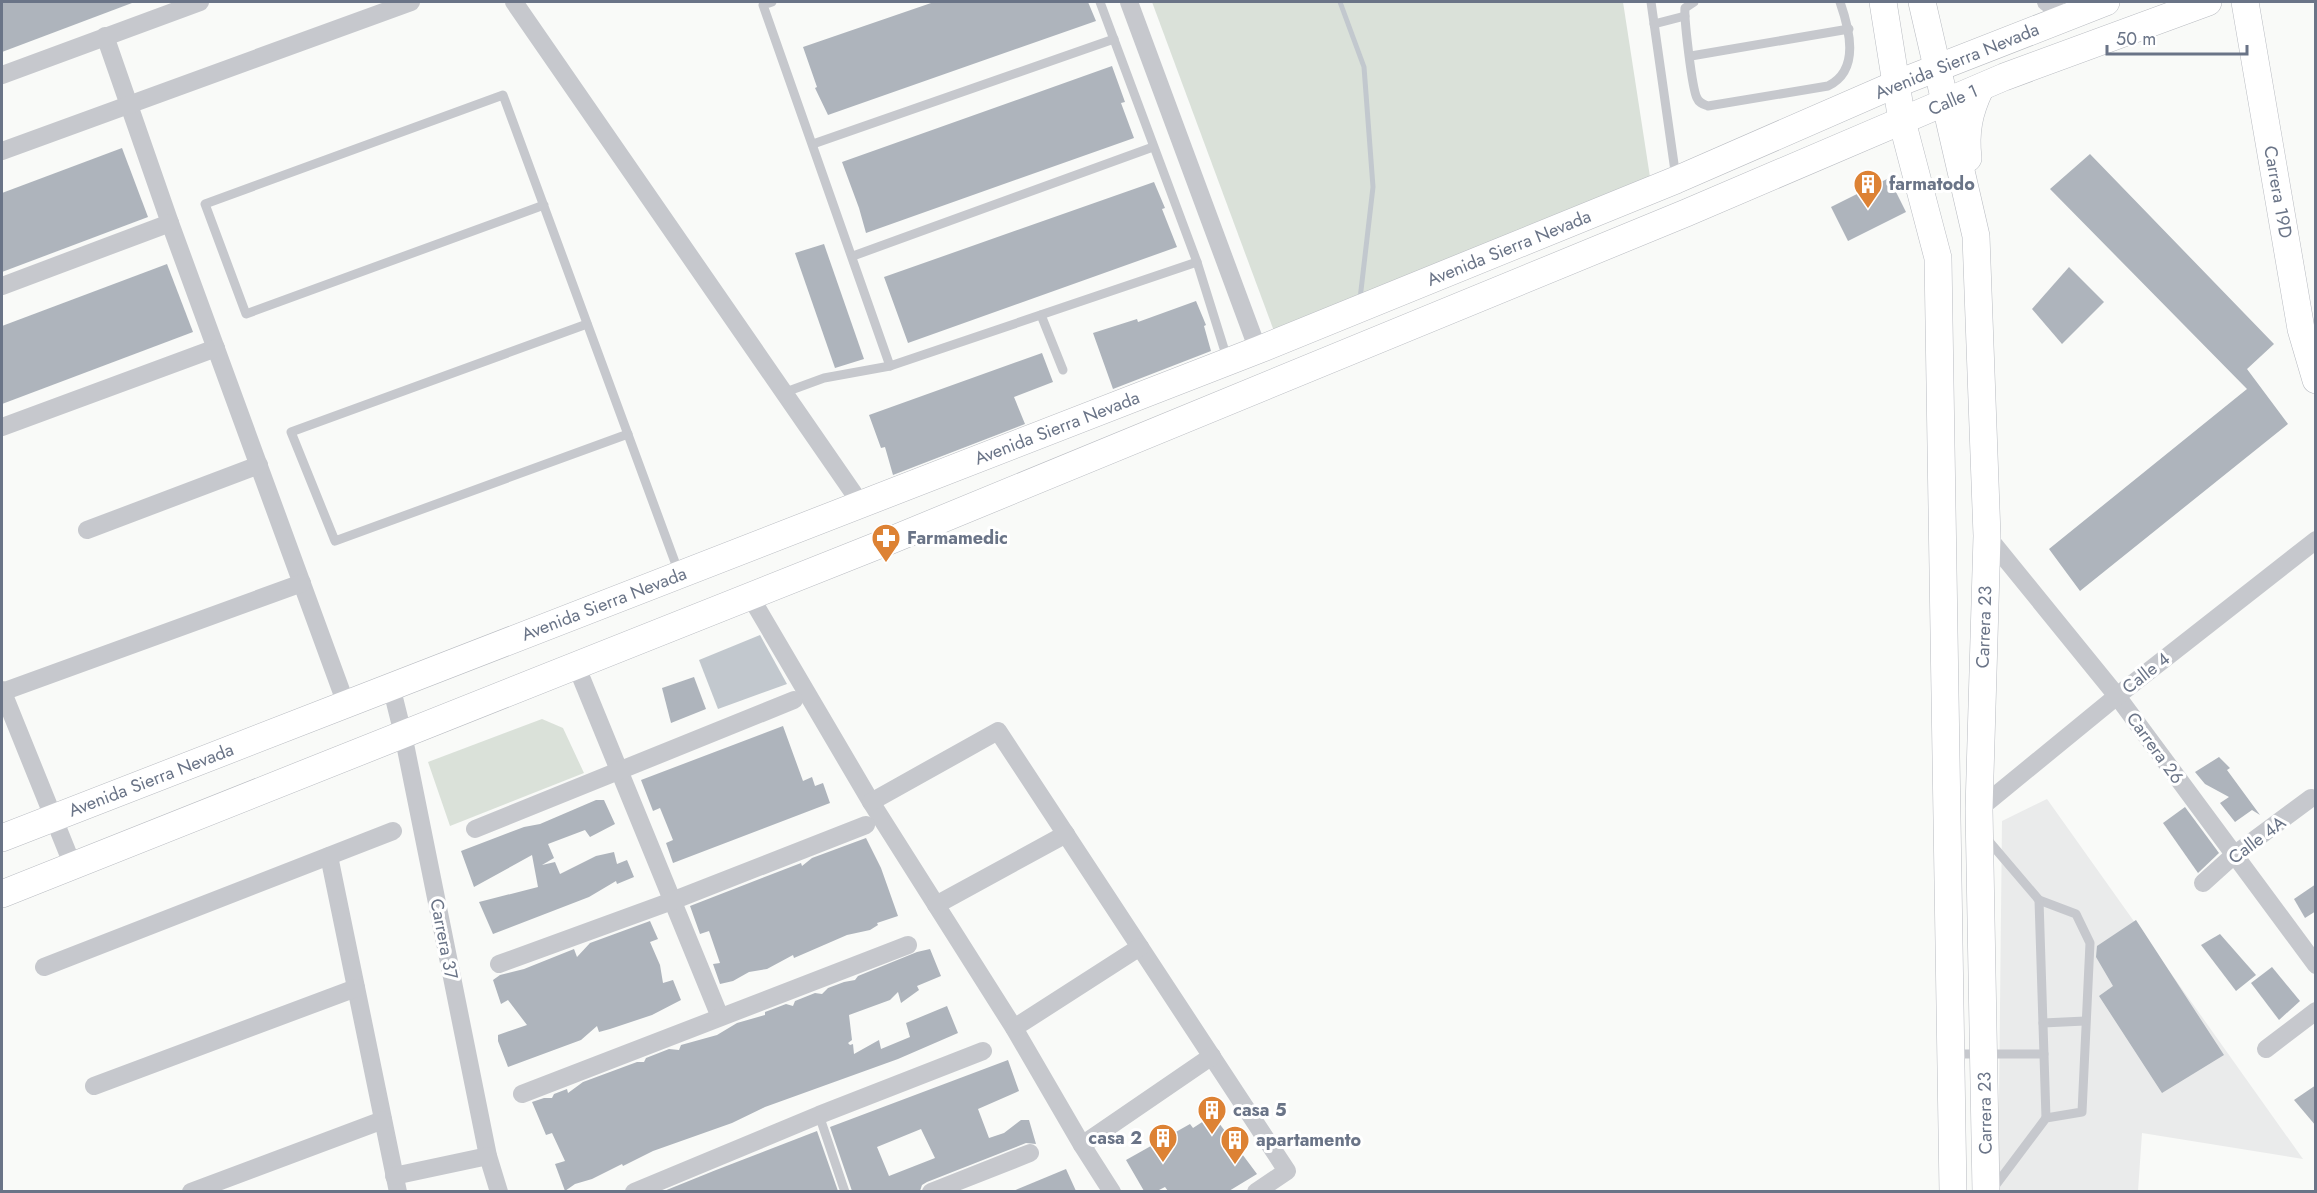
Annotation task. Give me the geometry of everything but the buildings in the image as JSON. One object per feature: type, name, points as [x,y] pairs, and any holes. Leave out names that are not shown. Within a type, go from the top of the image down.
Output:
[{"type":"main road","name":"Carrera 23","points":[[1883,2],[1902,121],[1938,258],[1953,1191]]},
{"type":"main road","name":"Carrera 23","points":[[1922,2],[1976,236],[1987,536],[1980,820],[1986,1191]]},
{"type":"main road","name":"Avenida Sierra Nevada","points":[[2,838],[1229,362],[1676,180],[1936,68],[2056,9],[2106,2]]},
{"type":"main road","name":"Avenida Sierra Nevada","points":[[2004,77],[2208,2]]},
{"type":"main road","name":"Carrera 19D","points":[[2245,2],[2301,329],[2316,380]]},
{"type":"main road","name":"Calle 1","points":[[1902,121],[2004,77]]},
{"type":"main road","points":[[1976,236],[1966,139],[1970,109],[1980,88]]},
{"type":"main road","name":"Avenida Sierra Nevada","points":[[2,894],[750,596],[1675,218],[1902,121]]},
{"type":"street","points":[[2,75],[200,2]]},
{"type":"street","points":[[2,151],[411,2]]},
{"type":"street","points":[[514,2],[861,504]]},
{"type":"street","points":[[1129,2],[1258,350]]},
{"type":"street","points":[[105,36],[170,223],[346,704]]},
{"type":"street","points":[[2,286],[170,223]]},
{"type":"street","points":[[2,427],[216,348]]},
{"type":"street","points":[[87,530],[259,465]]},
{"type":"street","name":"Carrera 26","points":[[1987,536],[2117,696],[2316,965]]},
{"type":"street","name":"Calle 4","points":[[1980,820],[2117,696],[2316,540]]},
{"type":"street","points":[[73,866],[2,691],[302,584]]},
{"type":"street","points":[[750,596],[872,802],[1014,1028],[1082,1145],[1112,1191]]},
{"type":"street","points":[[576,665],[720,1017]]},
{"type":"street","name":"Carrera 37","points":[[391,686],[403,734],[488,1156],[499,1191]]},
{"type":"street","points":[[475,830],[794,700]]},
{"type":"street","points":[[872,802],[998,731],[1287,1171],[1256,1191]]},
{"type":"street","name":"Calle 4A","points":[[2203,883],[2234,855],[2312,798]]},
{"type":"street","points":[[499,964],[672,901],[866,825]]},
{"type":"street","points":[[44,967],[393,831]]},
{"type":"street","points":[[936,905],[1066,834]]},
{"type":"street","points":[[328,856],[396,1184],[488,1156]]},
{"type":"street","points":[[522,1094],[908,945]]},
{"type":"street","points":[[1014,1028],[1140,947]]},
{"type":"street","points":[[94,1086],[356,988]]},
{"type":"street","points":[[2266,1049],[2316,1011]]},
{"type":"street","points":[[634,1191],[983,1051]]},
{"type":"street","points":[[1082,1145],[1212,1056]]},
{"type":"street","points":[[191,1191],[383,1120]]},
{"type":"street","points":[[931,1191],[1030,1153]]},
{"type":"lane","points":[[772,2],[763,4],[890,366]]},
{"type":"lane","points":[[1100,2],[1197,262],[1229,362]]},
{"type":"lane","points":[[1651,2],[1676,180]]},
{"type":"lane","points":[[1694,2],[1686,8],[1685,16],[1696,95],[1702,104],[1715,105],[1828,86],[1837,81],[1849,61],[1849,29],[1840,2]]},
{"type":"lane","points":[[1654,24],[1685,16]]},
{"type":"lane","points":[[1691,56],[1849,29]]},
{"type":"lane","points":[[813,144],[1114,39]]},
{"type":"lane","points":[[544,205],[246,314],[205,204],[503,95],[544,205],[587,324],[680,575]]},
{"type":"lane","points":[[853,256],[1153,147]]},
{"type":"lane","points":[[783,393],[824,378],[890,366],[1197,262]]},
{"type":"lane","points":[[1041,315],[1063,370]]},
{"type":"lane","points":[[587,324],[291,432],[335,541],[628,434]]},
{"type":"lane","points":[[1980,820],[2039,900],[2076,914],[2090,943],[2082,1112],[2046,1118]]},
{"type":"lane","points":[[1991,1191],[2046,1118],[2039,900]]},
{"type":"lane","points":[[2043,1023],[2085,1021]]},
{"type":"lane","points":[[1951,1054],[2044,1054]]},
{"type":"lane","points":[[819,1115],[845,1191]]},
{"type":"shaded area","points":[[1152,2],[1623,2],[1652,190],[1278,342]]},
{"type":"shaded area","points":[[760,635],[787,684],[718,709],[699,660]]},
{"type":"shaded area","points":[[542,719],[563,728],[584,773],[450,826],[428,762]]},
{"type":"shaded area","points":[[2047,799],[2303,1159],[2142,1133],[2138,1191],[1998,1192],[2002,821]]},
{"type":"waterway","points":[[1340,2],[1364,67],[1373,187],[1360,299]]},
{"type":"place","name":"farmatodo","points":[[1868,210]]},
{"type":"place","name":"Farmamedic","points":[[886,564]]},
{"type":"place","name":"casa 5","points":[[1212,1136]]},
{"type":"place","name":"casa 2","points":[[1163,1164]]},
{"type":"place","name":"apartamento","points":[[1235,1166]]}]
